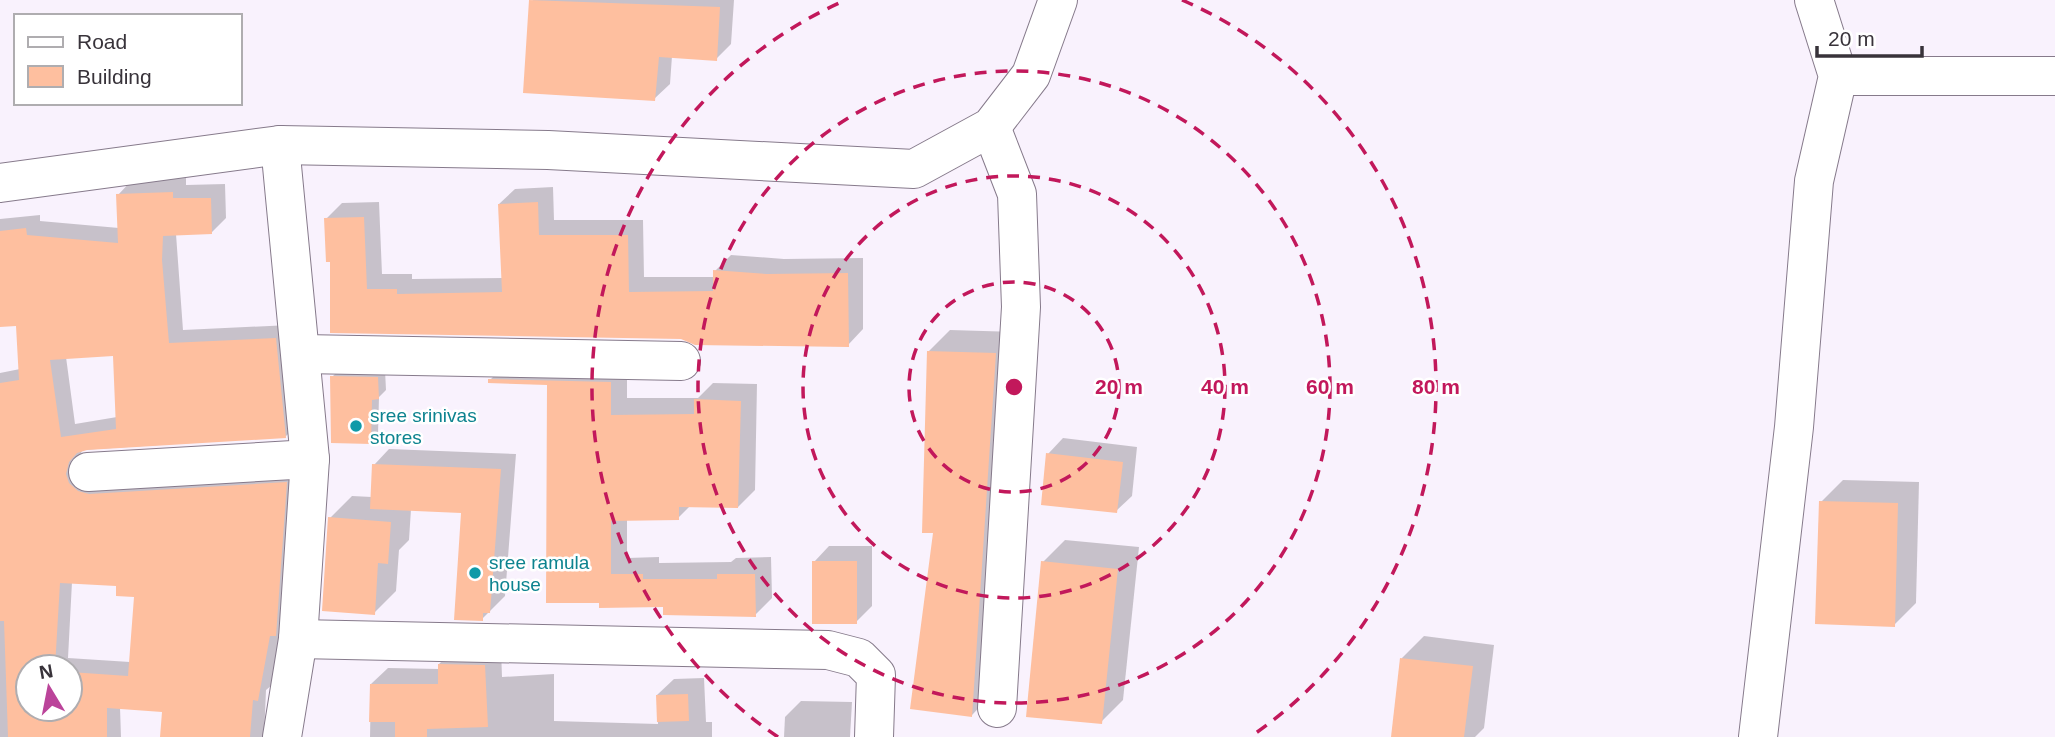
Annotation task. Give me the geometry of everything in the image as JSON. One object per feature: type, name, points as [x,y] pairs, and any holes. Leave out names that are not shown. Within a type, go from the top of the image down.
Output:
[{"type":"street","points":[[0,184],[280,145],[548,150],[914,169],[991,127],[1031,75],[1058,0]]},
{"type":"street","points":[[1758,737],[1794,427],[1814,181],[1838,76],[1814,0]]},
{"type":"street","points":[[1838,76],[2055,76]]},
{"type":"street","points":[[991,127],[1017,194],[1021,307],[997,708]]},
{"type":"street","points":[[280,145],[310,459],[298,639],[282,737]]},
{"type":"street","points":[[302,354],[681,361]]},
{"type":"street","points":[[89,472],[310,459]]},
{"type":"street","points":[[298,639],[828,650],[859,658],[876,675],[874,737]]},
{"type":"building","points":[[529,0],[720,7],[717,61],[659,57],[655,101],[523,93]]},
{"type":"building","points":[[173,192],[173,198],[211,198],[212,234],[163,236],[162,260],[169,343],[276,338],[286,438],[87,450],[77,453],[69,462],[66,474],[69,483],[78,491],[89,494],[287,482],[276,636],[270,636],[258,701],[253,700],[250,737],[160,737],[162,712],[107,708],[107,737],[8,737],[4,621],[0,621],[0,383],[19,380],[16,326],[0,327],[0,231],[26,228],[27,235],[118,243],[116,194]],"holes":[[[113,356],[116,429],[61,437],[50,360]]]},
{"type":"building","points":[[538,202],[539,235],[628,235],[629,292],[713,291],[713,270],[767,274],[848,273],[849,347],[695,345],[681,339],[330,333],[330,262],[326,262],[324,218],[364,217],[367,289],[397,289],[397,294],[502,292],[498,204]]},
{"type":"building","points":[[927,351],[996,353],[972,717],[910,709],[933,533],[922,533]]},
{"type":"building","points":[[330,376],[378,377],[379,399],[372,400],[371,444],[331,443]]},
{"type":"building","points":[[488,379],[611,382],[611,415],[694,414],[694,399],[741,401],[738,508],[679,507],[679,520],[611,521],[611,574],[643,574],[643,579],[717,579],[717,574],[755,574],[756,617],[663,615],[663,607],[599,608],[599,603],[546,603],[547,385],[488,383]]},
{"type":"building","points":[[1046,453],[1123,462],[1117,513],[1041,505]]},
{"type":"building","points":[[372,464],[501,469],[490,613],[483,613],[483,621],[454,620],[461,513],[370,509]]},
{"type":"building","points":[[1819,501],[1898,503],[1895,627],[1815,624]]},
{"type":"building","points":[[328,517],[391,522],[388,564],[378,563],[375,615],[322,611]]},
{"type":"building","points":[[812,561],[857,561],[857,624],[812,624]]},
{"type":"building","points":[[1041,561],[1118,569],[1102,724],[1026,717]]},
{"type":"building","points":[[1400,658],[1473,666],[1464,737],[1391,737]]},
{"type":"building","points":[[438,664],[485,665],[488,727],[427,729],[427,737],[395,737],[395,722],[369,722],[370,684],[438,684]]},
{"type":"building","points":[[688,694],[689,721],[657,722],[656,695]]},
{"type":"place","name":"sree srinivas stores","points":[[356,426]]},
{"type":"place","name":"sree ramula house","points":[[475,573]]}]
